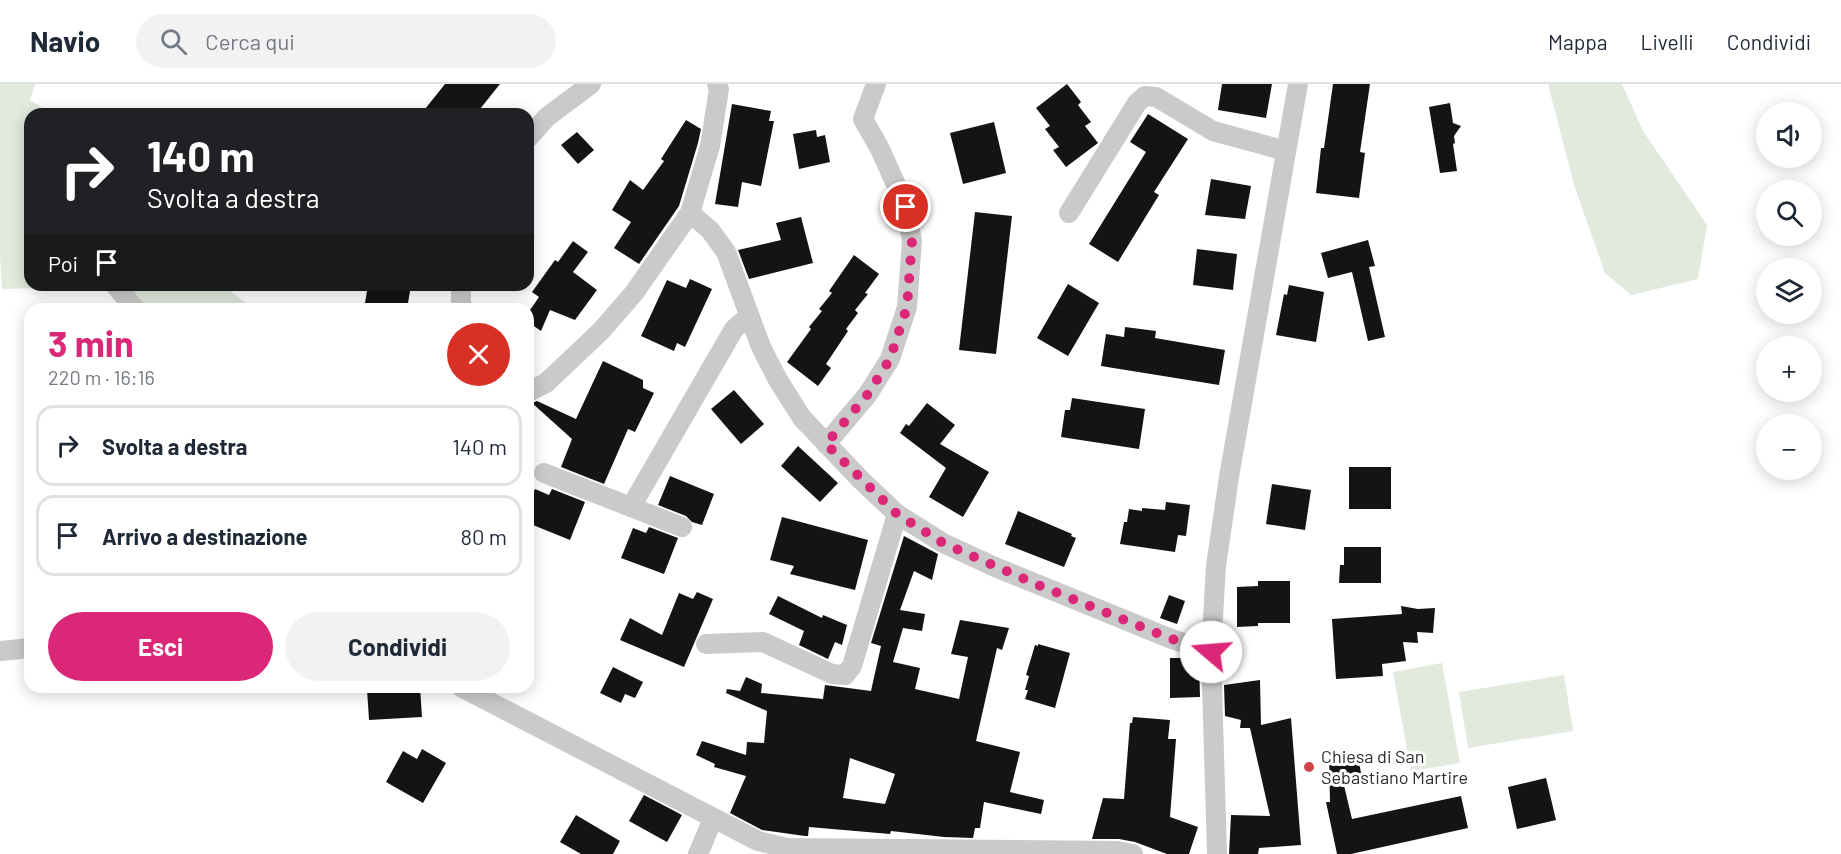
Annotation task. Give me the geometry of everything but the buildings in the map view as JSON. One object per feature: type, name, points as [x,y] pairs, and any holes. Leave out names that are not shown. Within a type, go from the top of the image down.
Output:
[{"type":"street","points":[[534,131],[547,117],[591,84]]},
{"type":"street","points":[[534,389],[546,383],[601,331],[634,293],[690,213],[710,146],[719,89],[717,84]]},
{"type":"street","points":[[826,444],[868,394],[890,359],[907,307],[912,241],[906,207],[880,149],[863,119],[876,84]]},
{"type":"street","points":[[1217,854],[1218,812],[1211,652],[1216,566],[1229,477],[1298,84]]},
{"type":"street","points":[[1069,213],[1137,103],[1145,96],[1156,97],[1213,131],[1286,151]]},
{"type":"street","points":[[690,213],[710,230],[726,252],[748,317],[778,380],[802,418],[897,514],[943,543],[995,567],[1169,638],[1211,652]]},
{"type":"street","points":[[120,291],[130,303]]},
{"type":"street","points":[[631,507],[734,329],[748,317]]},
{"type":"street","points":[[544,473],[682,528]]},
{"type":"street","points":[[706,644],[763,642],[832,674],[845,675],[852,666],[897,514]]},
{"type":"street","points":[[0,651],[24,649]]},
{"type":"street","points":[[472,693],[758,841],[787,848],[1117,851],[1133,854]]},
{"type":"street","points":[[698,854],[713,819]]},
{"type":"shaded area","points":[[0,84],[35,84],[30,100],[43,108],[24,108],[24,288],[2,289]]},
{"type":"shaded area","points":[[1548,84],[1622,84],[1643,131],[1707,225],[1698,279],[1631,295],[1605,273],[1574,185]]},
{"type":"shaded area","points":[[117,291],[230,291],[246,303],[129,303]]},
{"type":"shaded area","points":[[1442,663],[1460,763],[1411,771],[1393,672]]},
{"type":"shaded area","points":[[1564,675],[1573,731],[1468,748],[1459,692]]},
{"type":"place","name":"Chiesa di San Sebastiano Martire","points":[[1309,767]]},
{"type":"route","points":[[906,207],[912,241],[907,307],[890,359],[868,394],[826,444],[897,514],[943,543],[1038,585],[1169,638],[1211,652]]}]
